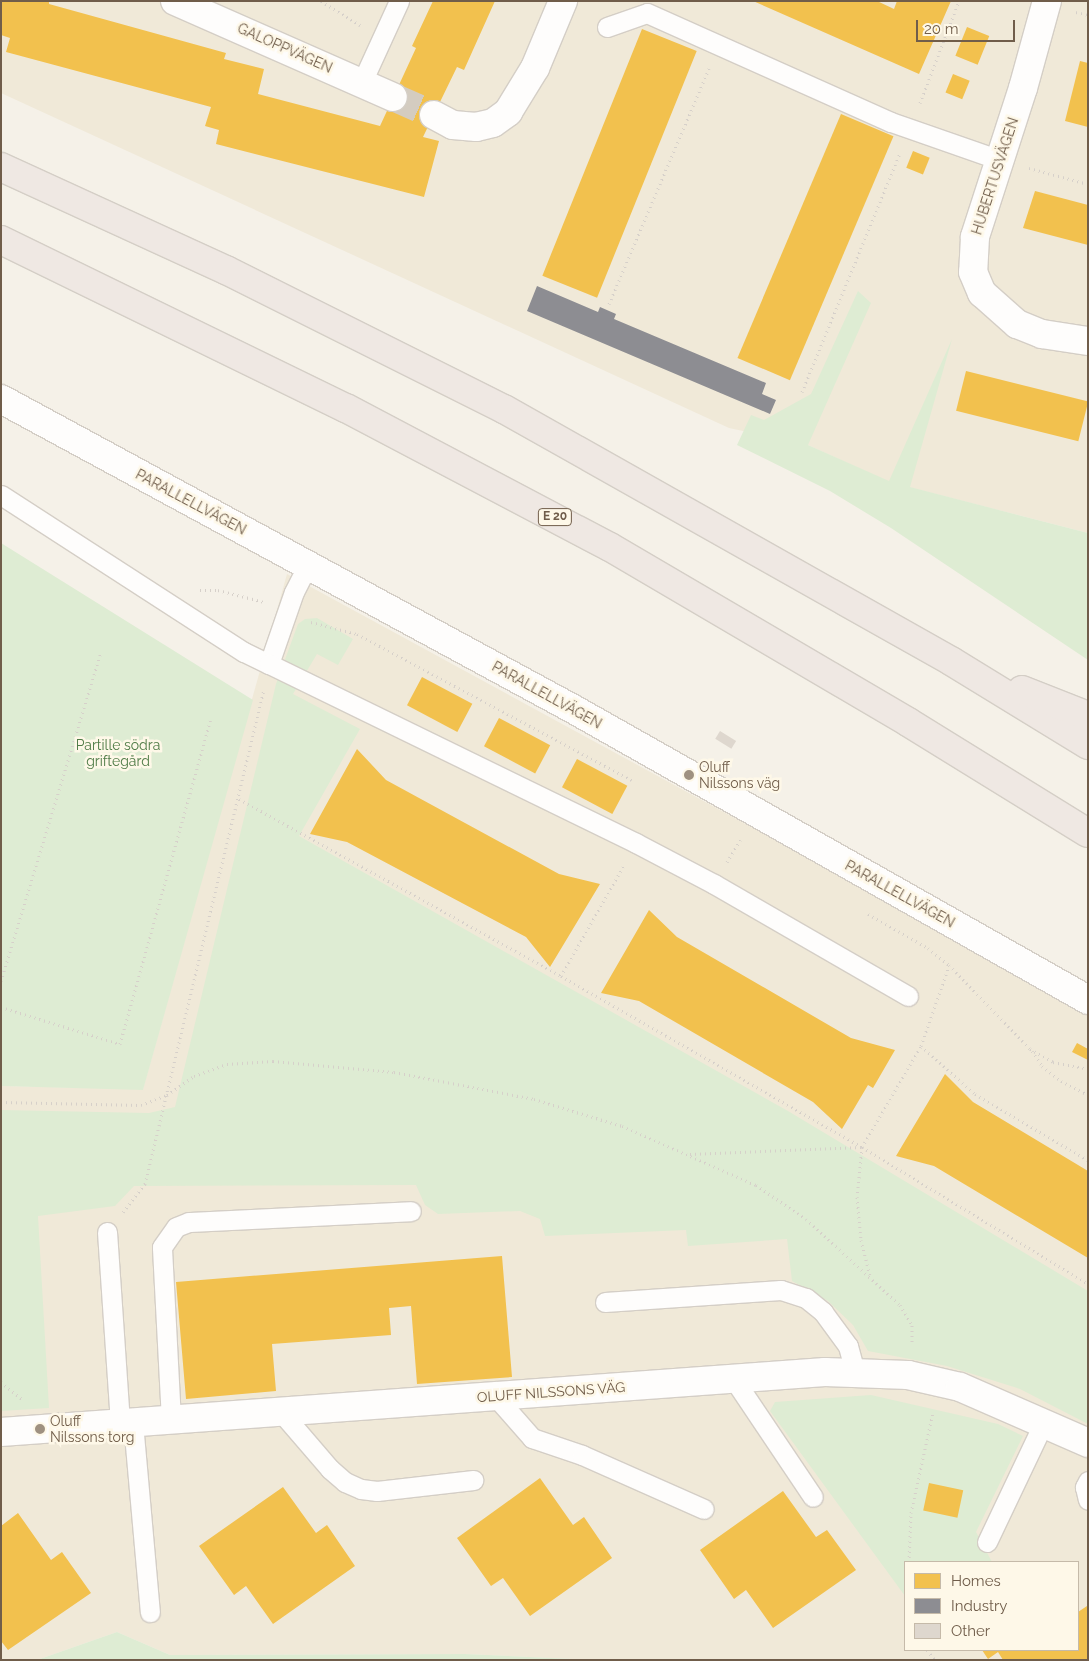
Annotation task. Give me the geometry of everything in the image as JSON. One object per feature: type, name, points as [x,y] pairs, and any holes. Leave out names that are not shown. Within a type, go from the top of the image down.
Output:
[{"type":"highway","points":[[1,167],[226,270],[504,409],[951,661],[1088,745]]},
{"type":"highway","name":"E 20","points":[[1,240],[346,408],[610,547],[908,722],[1088,833]]},
{"type":"highway","points":[[951,661],[1088,716]]},
{"type":"street","name":"GALOPPVÄGEN","points":[[175,1],[393,97]]},
{"type":"street","points":[[434,115],[453,125],[476,127],[493,123],[508,112],[535,68],[563,1]]},
{"type":"street","name":"HUBERTUSVÄGEN","points":[[1047,1],[975,237],[973,272],[982,293],[1017,324],[1042,334],[1088,341]]},
{"type":"street","name":"PARALLELLVÄGEN","points":[[1,399],[575,710],[1088,1000]]},
{"type":"street","name":"OLUFF NILSSONS VÄG","points":[[1,1432],[496,1397],[733,1378],[855,1373],[908,1375],[960,1387],[1044,1422],[1088,1443]]},
{"type":"lane","points":[[362,82],[399,1]]},
{"type":"lane","points":[[606,27],[647,13],[910,129],[1000,160]]},
{"type":"lane","points":[[1,495],[244,652],[714,884],[908,996]]},
{"type":"lane","points":[[269,664],[286,614],[308,565]]},
{"type":"lane","points":[[171,1420],[162,1247],[176,1227],[189,1222],[411,1211]]},
{"type":"lane","points":[[107,1232],[126,1423],[150,1612]]},
{"type":"lane","points":[[605,1302],[781,1290],[806,1298],[834,1324],[848,1346],[855,1373]]},
{"type":"lane","points":[[733,1378],[813,1497]]},
{"type":"lane","points":[[496,1397],[532,1438],[582,1455],[704,1508]]},
{"type":"lane","points":[[281,1412],[330,1469],[345,1482],[360,1489],[377,1491],[473,1480]]},
{"type":"lane","points":[[987,1542],[1044,1422]]},
{"type":"lane","points":[[1088,1481],[1085,1487],[1088,1500]]},
{"type":"path","points":[[321,1],[360,25]]},
{"type":"path","points":[[802,392],[910,129],[958,1]]},
{"type":"path","points":[[609,304],[719,45]]},
{"type":"path","points":[[1000,160],[1088,184]]},
{"type":"path","points":[[191,591],[218,590],[253,598],[286,614],[357,634],[640,784]]},
{"type":"path","points":[[1,980],[101,652]]},
{"type":"path","points":[[107,1232],[145,1184],[239,799],[269,664]]},
{"type":"path","points":[[1,1007],[120,1044],[211,718]]},
{"type":"path","points":[[239,799],[561,976],[862,1147],[1088,1284]]},
{"type":"path","points":[[732,835],[748,845]]},
{"type":"path","points":[[561,976],[636,844]]},
{"type":"path","points":[[859,909],[928,948],[949,965],[1030,1049],[1042,1066],[1061,1081],[1088,1095]]},
{"type":"path","points":[[870,1277],[861,1240],[857,1197],[862,1147],[921,1046],[949,965]]},
{"type":"path","points":[[921,1046],[975,1094],[1088,1160]]},
{"type":"path","points":[[1030,1049],[1053,1062],[1088,1069]]},
{"type":"path","points":[[1,1102],[141,1105],[167,1095],[194,1076],[228,1064],[273,1061],[394,1072],[534,1099],[622,1126],[690,1154],[756,1186],[797,1214],[900,1305],[912,1325],[908,1375]]},
{"type":"path","points":[[690,1154],[862,1147]]},
{"type":"path","points":[[909,1561],[911,1513],[940,1383]]},
{"type":"shaded area","points":[[1,1],[1088,1],[1088,533],[889,482],[808,445],[729,428],[1,93]]},
{"type":"shaded area","points":[[287,574],[944,932],[1088,1016],[1088,1660],[594,1660],[465,1654],[170,1655],[117,1632],[37,1660],[1,1660],[1,1086],[143,1089]]},
{"type":"green space","points":[[858,291],[871,303],[808,445],[889,481],[952,339],[910,487],[1088,533],[1088,660],[891,528],[830,491],[737,445],[751,415],[764,420],[811,394]]},
{"type":"green space","name":"Partille södra griftegård","points":[[1,543],[253,700],[143,1090],[1,1086]]},
{"type":"green space","points":[[317,618],[353,639],[338,665],[317,654],[293,694],[360,729],[299,836],[788,1111],[1088,1291],[1088,1424],[1020,1389],[947,1366],[868,1351],[853,1325],[828,1301],[792,1281],[787,1239],[688,1246],[686,1230],[545,1236],[540,1219],[520,1211],[438,1214],[425,1205],[416,1185],[134,1186],[115,1206],[38,1216],[49,1408],[1,1411],[1,1110],[149,1113],[175,1107],[276,684],[298,624],[305,619]]},
{"type":"green space","points":[[871,1395],[998,1424],[1023,1436],[976,1532],[991,1561],[904,1561],[904,1595],[770,1411],[775,1402]]},
{"type":"green space","points":[[117,1632],[170,1655],[465,1654],[594,1660],[37,1660]]},
{"type":"building: Homes","points":[[1,1],[49,1],[49,4],[226,53],[224,59],[264,69],[258,94],[380,126],[416,48],[412,46],[433,1],[495,1],[464,70],[457,67],[423,137],[439,141],[424,197],[216,144],[219,130],[205,126],[211,107],[6,52],[10,38],[1,35]]},
{"type":"building: Homes","points":[[753,1],[877,1],[894,9],[897,1],[951,1],[919,74]]},
{"type":"building: Homes","points":[[967,27],[989,36],[978,65],[955,56]]},
{"type":"building: Homes","points":[[642,29],[697,51],[597,298],[542,276]]},
{"type":"building: Homes","points":[[1080,61],[1088,63],[1088,127],[1065,121]]},
{"type":"building: Homes","points":[[953,74],[970,81],[962,99],[946,93]]},
{"type":"building: Homes","points":[[841,114],[893,136],[790,380],[737,358]]},
{"type":"building: Homes","points":[[913,151],[930,158],[923,174],[906,168]]},
{"type":"building: Homes","points":[[1035,191],[1088,205],[1088,245],[1023,228]]},
{"type":"building: Homes","points":[[966,371],[1088,401],[1078,441],[956,411]]},
{"type":"building: Homes","points":[[422,677],[472,704],[457,732],[407,705]]},
{"type":"building: Homes","points":[[499,718],[550,745],[535,773],[484,746]]},
{"type":"building: Homes","points":[[357,749],[386,780],[559,874],[600,884],[550,967],[526,937],[347,842],[310,834]]},
{"type":"building: Homes","points":[[577,759],[627,786],[612,814],[562,787]]},
{"type":"building: Homes","points":[[649,910],[677,937],[851,1038],[895,1050],[873,1088],[868,1085],[842,1129],[813,1102],[639,1001],[601,993]]},
{"type":"building: Homes","points":[[1077,1043],[1088,1049],[1088,1060],[1072,1052]]},
{"type":"building: Homes","points":[[945,1074],[973,1102],[1088,1171],[1088,1258],[934,1166],[896,1156]]},
{"type":"building: Homes","points":[[502,1256],[512,1377],[417,1384],[411,1306],[389,1308],[391,1335],[272,1344],[276,1391],[186,1399],[176,1282]]},
{"type":"building: Homes","points":[[540,1478],[573,1525],[584,1517],[612,1558],[530,1616],[503,1578],[491,1586],[457,1538]]},
{"type":"building: Homes","points":[[929,1483],[963,1490],[957,1518],[923,1510]]},
{"type":"building: Homes","points":[[283,1487],[316,1533],[327,1525],[355,1566],[273,1624],[246,1586],[234,1595],[199,1546]]},
{"type":"building: Homes","points":[[783,1491],[816,1537],[827,1530],[856,1570],[773,1628],[746,1590],[734,1599],[700,1550]]},
{"type":"building: Homes","points":[[18,1513],[51,1560],[62,1552],[91,1593],[8,1650],[1,1641],[1,1526]]},
{"type":"building: Homes","points":[[1087,1606],[1088,1660],[1003,1660],[998,1652],[988,1659],[983,1651],[1079,1651],[1079,1611]]},
{"type":"building: Industry","points":[[537,286],[598,312],[600,307],[616,314],[614,319],[766,383],[762,394],[776,400],[770,414],[527,311]]},
{"type":"building: Other","points":[[720,731],[736,741],[731,749],[715,739]]},
{"type":"tunnel","points":[[393,97],[434,115]]},
{"type":"place","name":"Oluff Nilssons väg","points":[[689,775]]},
{"type":"place","name":"Oluff Nilssons torg","points":[[40,1429]]}]
